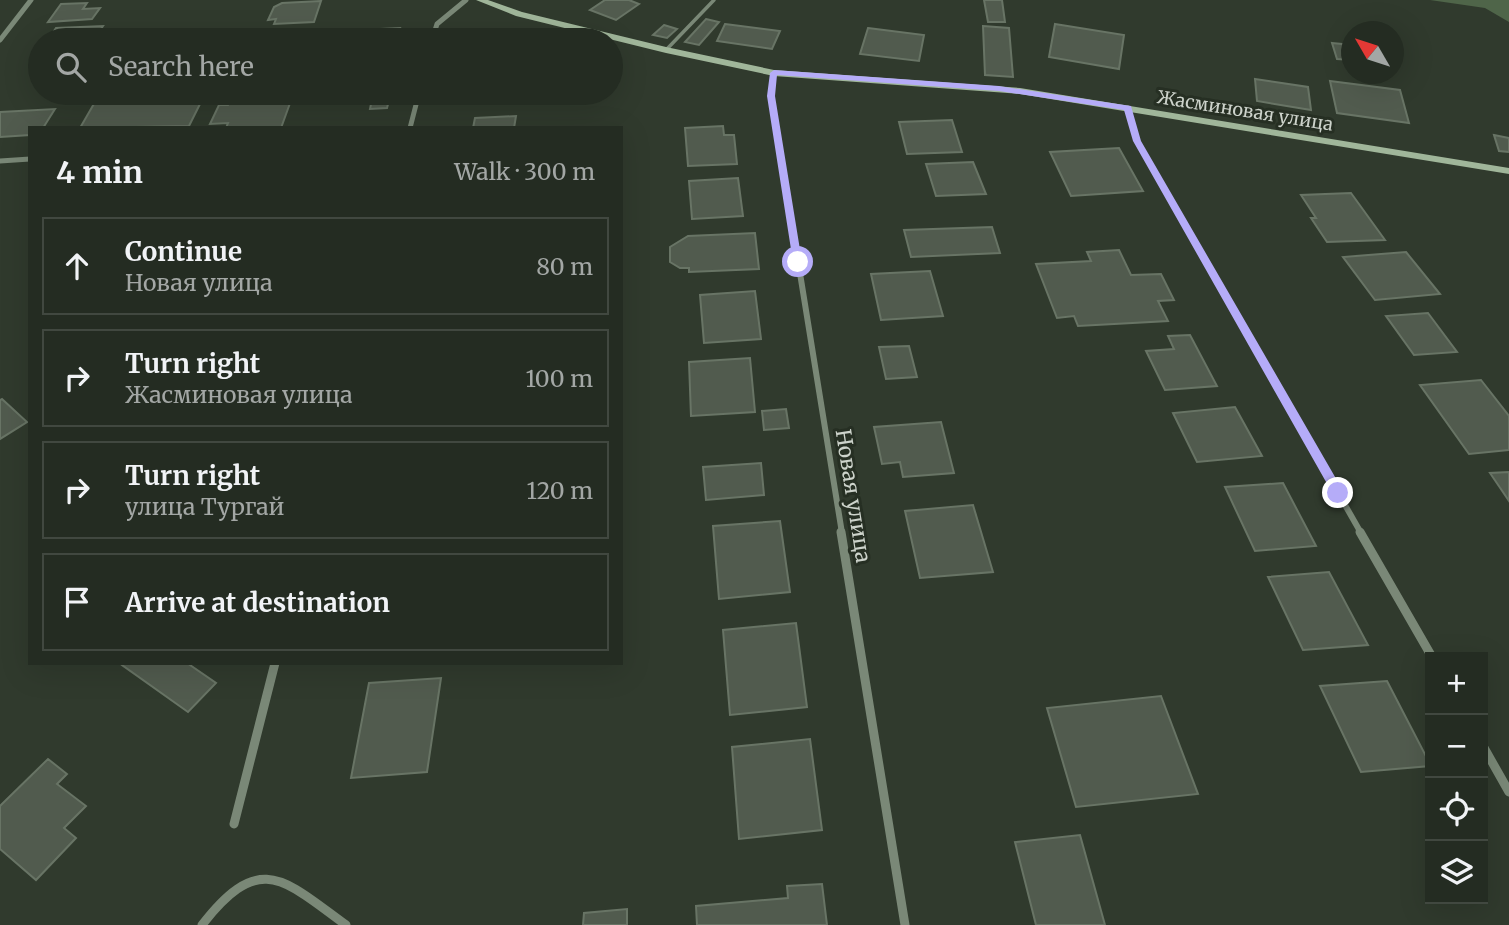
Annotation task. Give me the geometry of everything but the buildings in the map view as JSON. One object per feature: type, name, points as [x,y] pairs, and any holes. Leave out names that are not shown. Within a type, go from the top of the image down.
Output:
[{"type":"street","points":[[0,40],[31,0]]},
{"type":"street","points":[[436,28],[466,0]]},
{"type":"street","name":"Жасминовая улица","points":[[480,0],[520,14],[577,28]]},
{"type":"street","name":"Жасминовая улица","points":[[623,39],[774,73],[999,88],[1509,171]]},
{"type":"street","name":"Новая улица","points":[[774,73],[771,96],[905,925]]},
{"type":"street","points":[[411,126],[416,105]]},
{"type":"street","points":[[1128,108],[1137,141],[1429,652]]},
{"type":"street","points":[[0,161],[28,159]]},
{"type":"street","points":[[234,824],[274,665]]},
{"type":"street","points":[[1488,755],[1509,792]]},
{"type":"street","points":[[202,925],[218,903],[253,880],[280,879],[346,925]]},
{"type":"lane","points":[[666,50],[714,0]]},
{"type":"green space","points":[[1430,0],[1509,0],[1509,22],[1485,8]]},
{"type":"route","points":[[798,262],[771,96],[774,73],[999,88],[1128,108],[1137,141],[1338,493]]}]
